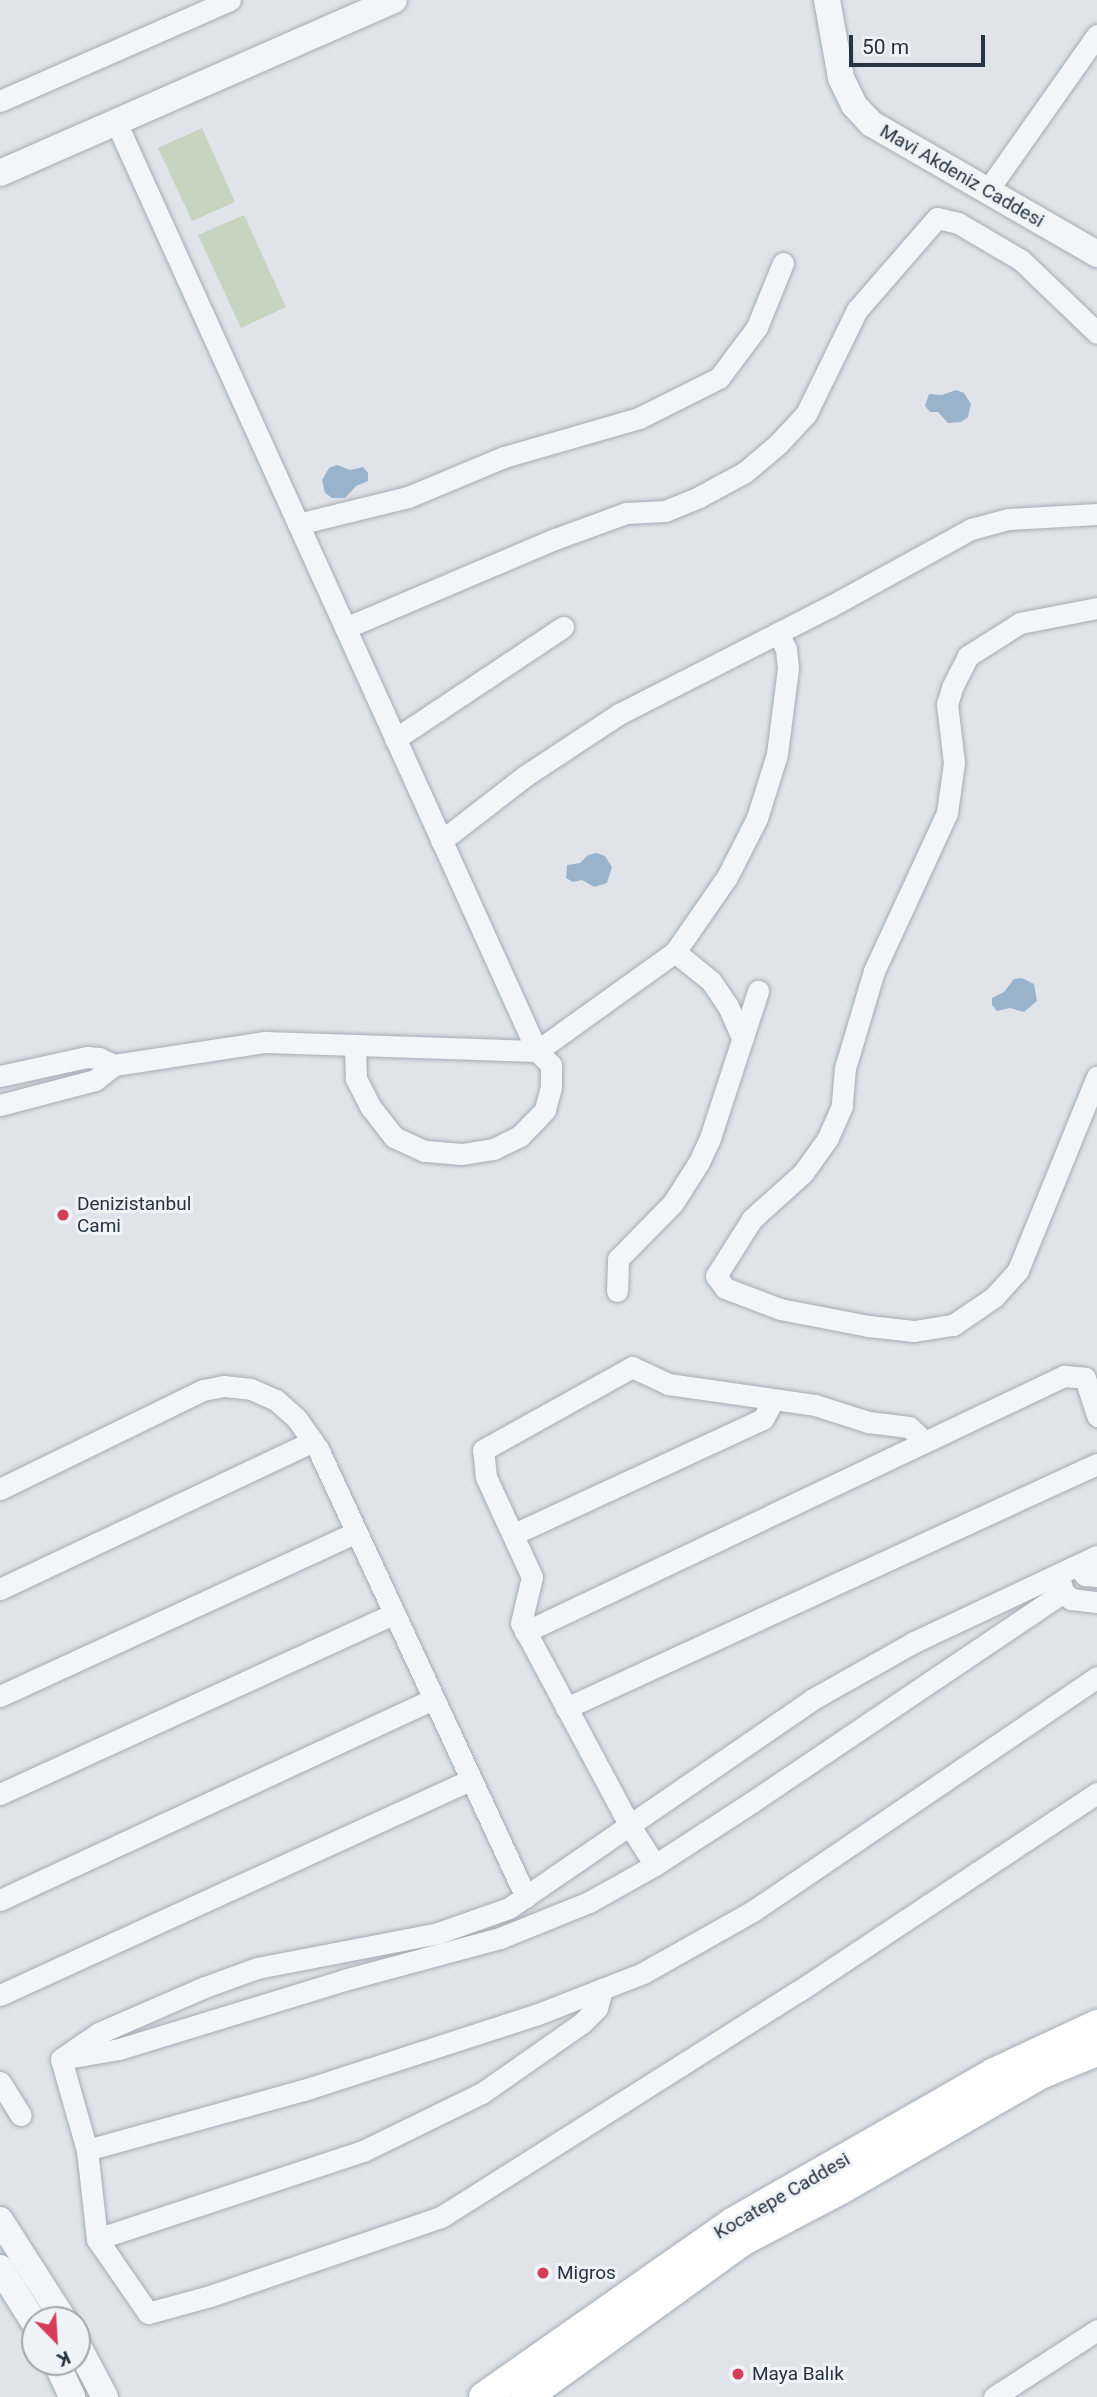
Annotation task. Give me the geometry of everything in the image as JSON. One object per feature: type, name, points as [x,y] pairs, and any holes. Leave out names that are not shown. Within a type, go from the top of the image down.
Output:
[{"type":"main road","name":"Kocatepe Caddesi","points":[[484,2397],[734,2222],[994,2073],[1097,2025]]},
{"type":"main road","name":"Kocatepe Caddesi","points":[[526,2397],[742,2241],[841,2189],[1040,2074],[1097,2051]]},
{"type":"street","points":[[0,102],[230,0]]},
{"type":"street","points":[[0,173],[394,0]]},
{"type":"street","name":"Mavi Akdeniz Caddesi","points":[[827,0],[841,78],[854,105],[872,124],[1097,254]]},
{"type":"street","points":[[987,191],[1097,35]]},
{"type":"street","points":[[116,122],[537,1051],[551,1065],[551,1087],[545,1110],[520,1136],[492,1149],[461,1154],[424,1151],[394,1137],[371,1108],[356,1078],[355,1045]]},
{"type":"street","points":[[345,628],[626,513],[665,510],[699,497],[746,472],[806,414],[858,310],[937,218],[958,223],[1021,260],[1097,333]]},
{"type":"street","points":[[298,524],[408,497],[504,457],[639,418],[708,384],[719,378],[757,327],[783,263]]},
{"type":"street","points":[[442,841],[525,776],[619,714],[778,633],[971,528],[1009,519],[1097,514]]},
{"type":"street","points":[[1097,608],[1020,622],[968,656],[947,704],[954,763],[947,813],[874,971],[848,1056],[842,1106],[828,1138],[803,1173],[752,1219],[716,1276],[725,1288],[780,1308],[868,1326],[914,1331],[954,1325],[994,1297],[1018,1270],[1097,1076]]},
{"type":"street","points":[[395,739],[563,627]]},
{"type":"street","points":[[0,1105],[95,1080],[114,1065],[265,1042],[537,1051],[675,952],[727,877],[757,818],[777,754],[788,668],[786,649],[778,633]]},
{"type":"street","points":[[675,952],[711,981],[728,1006],[743,1039]]},
{"type":"street","points":[[617,1291],[618,1259],[665,1212],[699,1162],[710,1138],[758,991]]},
{"type":"street","points":[[0,1076],[87,1057],[99,1058],[114,1065]]},
{"type":"street","points":[[655,1865],[630,1826],[525,1632],[522,1612],[532,1577],[486,1477],[483,1450],[632,1367],[668,1384],[815,1405],[868,1422],[909,1427],[924,1441]]},
{"type":"street","points":[[525,1632],[1064,1376],[1075,1374],[1085,1378],[1097,1416]]},
{"type":"street","points":[[0,1489],[203,1390],[251,1389],[276,1400],[297,1419],[313,1441],[526,1897]]},
{"type":"street","points":[[514,1534],[763,1419],[773,1400]]},
{"type":"street","points":[[0,1589],[313,1441]]},
{"type":"street","points":[[566,1709],[1097,1464]]},
{"type":"street","points":[[0,1696],[356,1532]]},
{"type":"street","points":[[61,2059],[119,2049],[344,1980],[500,1938],[589,1902],[655,1865],[1097,1556]]},
{"type":"street","points":[[61,2059],[99,2033],[205,1987],[257,1968],[439,1933],[509,1908],[813,1699],[914,1642],[1066,1577],[1097,1576]]},
{"type":"street","points":[[1066,1577],[1071,1599],[1097,1602]]},
{"type":"street","points":[[0,1794],[394,1614]]},
{"type":"street","points":[[87,2150],[304,2090],[538,2014],[643,1973],[753,1911],[1097,1677]]},
{"type":"street","points":[[0,1900],[433,1699]]},
{"type":"street","points":[[0,1995],[470,1780]]},
{"type":"street","points":[[61,2059],[87,2150],[97,2239],[148,2312],[210,2296],[441,2217],[799,1991],[1097,1793]]},
{"type":"street","points":[[97,2239],[363,2151],[482,2093],[582,2022],[597,2008],[602,1989]]},
{"type":"street","points":[[0,2082],[21,2115]]},
{"type":"street","points":[[0,2220],[55,2306]]},
{"type":"street","points":[[0,2268],[24,2306]]},
{"type":"street","points":[[994,2397],[1097,2330]]},
{"type":"street","points":[[91,2370],[105,2397]]},
{"type":"street","points":[[63,2376],[72,2397]]},
{"type":"green space","points":[[202,128],[235,202],[192,221],[158,148]]},
{"type":"green space","points":[[244,215],[286,307],[241,328],[198,235]]},
{"type":"water","points":[[956,390],[964,393],[971,404],[968,417],[961,422],[948,423],[938,412],[930,412],[925,406],[929,394],[942,395]]},
{"type":"water","points":[[337,465],[350,470],[363,467],[368,473],[368,481],[356,486],[345,498],[332,498],[325,493],[322,480],[329,468]]},
{"type":"water","points":[[597,853],[605,856],[612,867],[607,883],[594,887],[582,880],[573,882],[566,878],[567,865],[580,863],[588,855]]},
{"type":"water","points":[[1022,978],[1034,984],[1037,1001],[1024,1012],[1010,1008],[997,1011],[992,1005],[992,998],[1004,992],[1014,979]]},
{"type":"place","name":"Denizistanbul Cami","points":[[63,1215]]},
{"type":"place","name":"Migros","points":[[543,2273]]},
{"type":"place","name":"Maya Balık","points":[[738,2374]]}]
